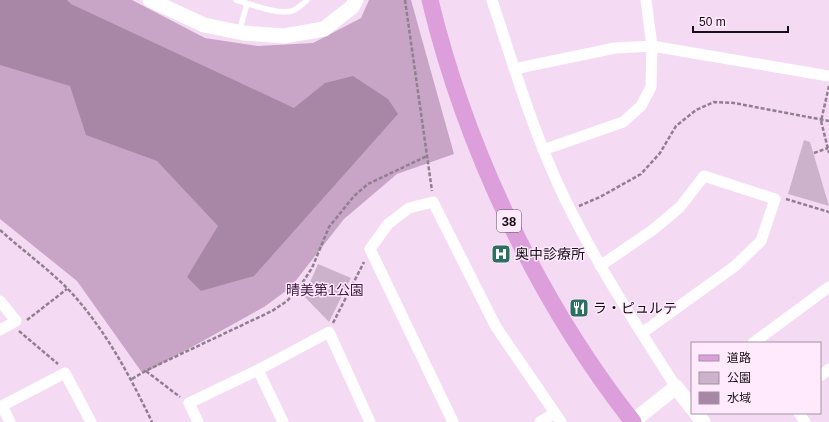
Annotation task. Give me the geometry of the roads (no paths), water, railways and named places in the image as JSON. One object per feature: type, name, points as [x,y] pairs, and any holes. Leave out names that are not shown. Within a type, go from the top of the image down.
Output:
[{"type":"main road","name":"38","points":[[430,0],[445,56],[476,148],[513,230],[546,292],[578,344],[616,401],[632,422]]},
{"type":"street","points":[[150,0],[204,25],[239,32],[284,36],[324,29],[352,7],[356,0]]},
{"type":"street","points":[[492,0],[514,69],[544,150],[570,209],[600,266],[676,387],[691,407]]},
{"type":"street","points":[[544,150],[623,122],[641,106],[651,87],[652,46],[646,0]]},
{"type":"street","points":[[514,69],[615,48],[652,46],[829,76]]},
{"type":"street","points":[[600,266],[654,229],[680,207],[704,176],[775,199],[760,241],[735,266],[642,333]]},
{"type":"street","points":[[453,422],[370,249],[388,224],[410,208],[433,202],[496,327],[558,418],[540,422]]},
{"type":"street","points":[[754,342],[829,287]]},
{"type":"street","points":[[0,301],[14,323],[0,330]]},
{"type":"street","points":[[198,422],[189,403],[258,370],[329,332],[370,422]]},
{"type":"street","points":[[821,375],[829,369]]},
{"type":"street","points":[[258,370],[283,422]]},
{"type":"street","points":[[10,422],[2,406],[65,373],[91,422]]},
{"type":"street","points":[[632,422],[676,387]]},
{"type":"street","points":[[697,414],[703,422]]},
{"type":"lane","points":[[236,0],[272,10],[291,11],[303,5],[307,0]]},
{"type":"lane","points":[[239,32],[247,4]]},
{"type":"water","points":[[0,0],[67,0],[71,4],[294,108],[325,83],[353,76],[388,99],[398,114],[254,276],[201,291],[187,277],[218,226],[157,161],[86,135],[70,86],[0,65]]},
{"type":"place","name":"奥中診療所","points":[[501,254]]},
{"type":"place","name":"ラ・ピュルテ","points":[[579,308]]},
{"type":"park label","name":"晴美第1公園","points":[[325,290]]}]
